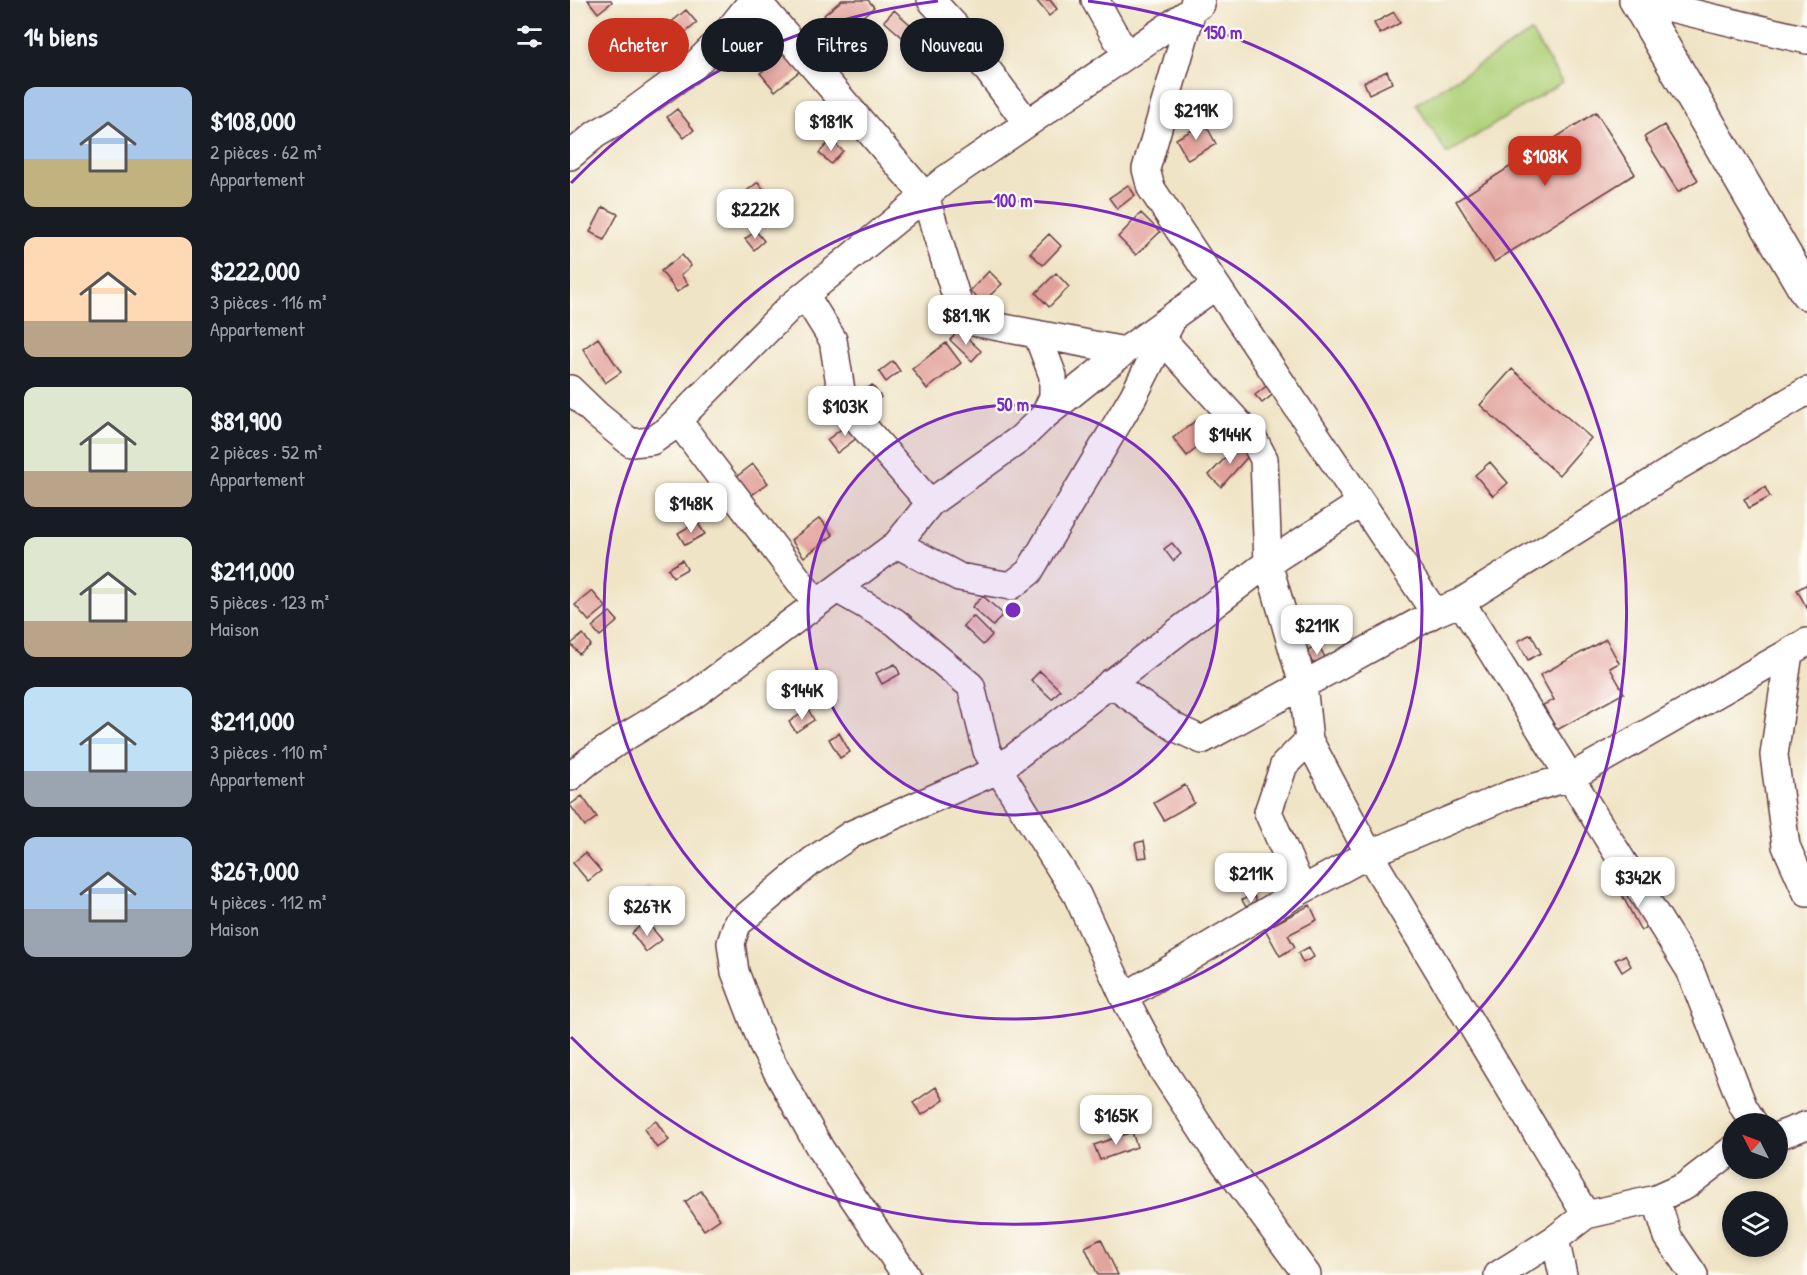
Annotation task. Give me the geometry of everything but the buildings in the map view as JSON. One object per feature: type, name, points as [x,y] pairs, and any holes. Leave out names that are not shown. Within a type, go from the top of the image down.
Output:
[{"type":"main road","points":[[1636,0],[1807,293]]},
{"type":"street","points":[[570,156],[596,134],[616,124],[691,69],[725,35],[755,0],[926,196],[959,306],[973,322],[1125,351]]},
{"type":"street","points":[[931,0],[955,26],[1027,123]]},
{"type":"street","points":[[1095,0],[1126,55]]},
{"type":"street","points":[[1636,0],[1807,40]]},
{"type":"street","points":[[570,389],[631,444],[652,441],[678,421],[790,307],[946,179],[1199,3]]},
{"type":"street","points":[[1199,3],[1146,169],[1151,188],[1435,613]]},
{"type":"street","points":[[570,777],[625,737],[691,697],[897,544],[930,503],[1020,439],[1044,416],[1125,351],[1215,286]]},
{"type":"street","points":[[805,294],[832,340],[843,403],[930,503]]},
{"type":"street","points":[[897,544],[959,577],[1011,586],[1029,572],[1133,397],[1175,315]]},
{"type":"street","points":[[1037,334],[1053,376],[1053,397],[1044,416]]},
{"type":"street","points":[[1162,339],[1254,440],[1264,459],[1268,563],[1303,685],[1309,740],[1369,854],[1586,1215]]},
{"type":"street","points":[[1110,683],[1176,728],[1202,740],[1435,613],[1461,602],[1676,468],[1807,391]]},
{"type":"street","points":[[678,421],[826,596],[895,622],[971,686],[987,750],[1077,895],[1124,997],[1162,1070],[1213,1147],[1307,1275]]},
{"type":"street","points":[[906,1275],[821,1150],[764,1048],[735,972],[731,943],[737,924],[812,861],[852,834],[998,770],[1268,563],[1361,503]]},
{"type":"street","points":[[1461,602],[1690,970],[1747,1113]]},
{"type":"street","points":[[1124,997],[1302,890],[1369,854],[1511,794],[1571,777],[1798,647]]},
{"type":"street","points":[[1798,647],[1774,755],[1786,846],[1807,893]]},
{"type":"street","points":[[1302,890],[1268,812],[1284,765],[1309,740]]},
{"type":"street","points":[[1788,1132],[1807,1125]]},
{"type":"street","points":[[1498,1275],[1555,1239],[1586,1215],[1656,1199],[1685,1186],[1722,1158]]},
{"type":"street","points":[[1656,1199],[1668,1237],[1694,1275]]},
{"type":"street","points":[[1555,1239],[1563,1275]]},
{"type":"green space","points":[[1531,32],[1562,82],[1447,154],[1416,104]]}]
